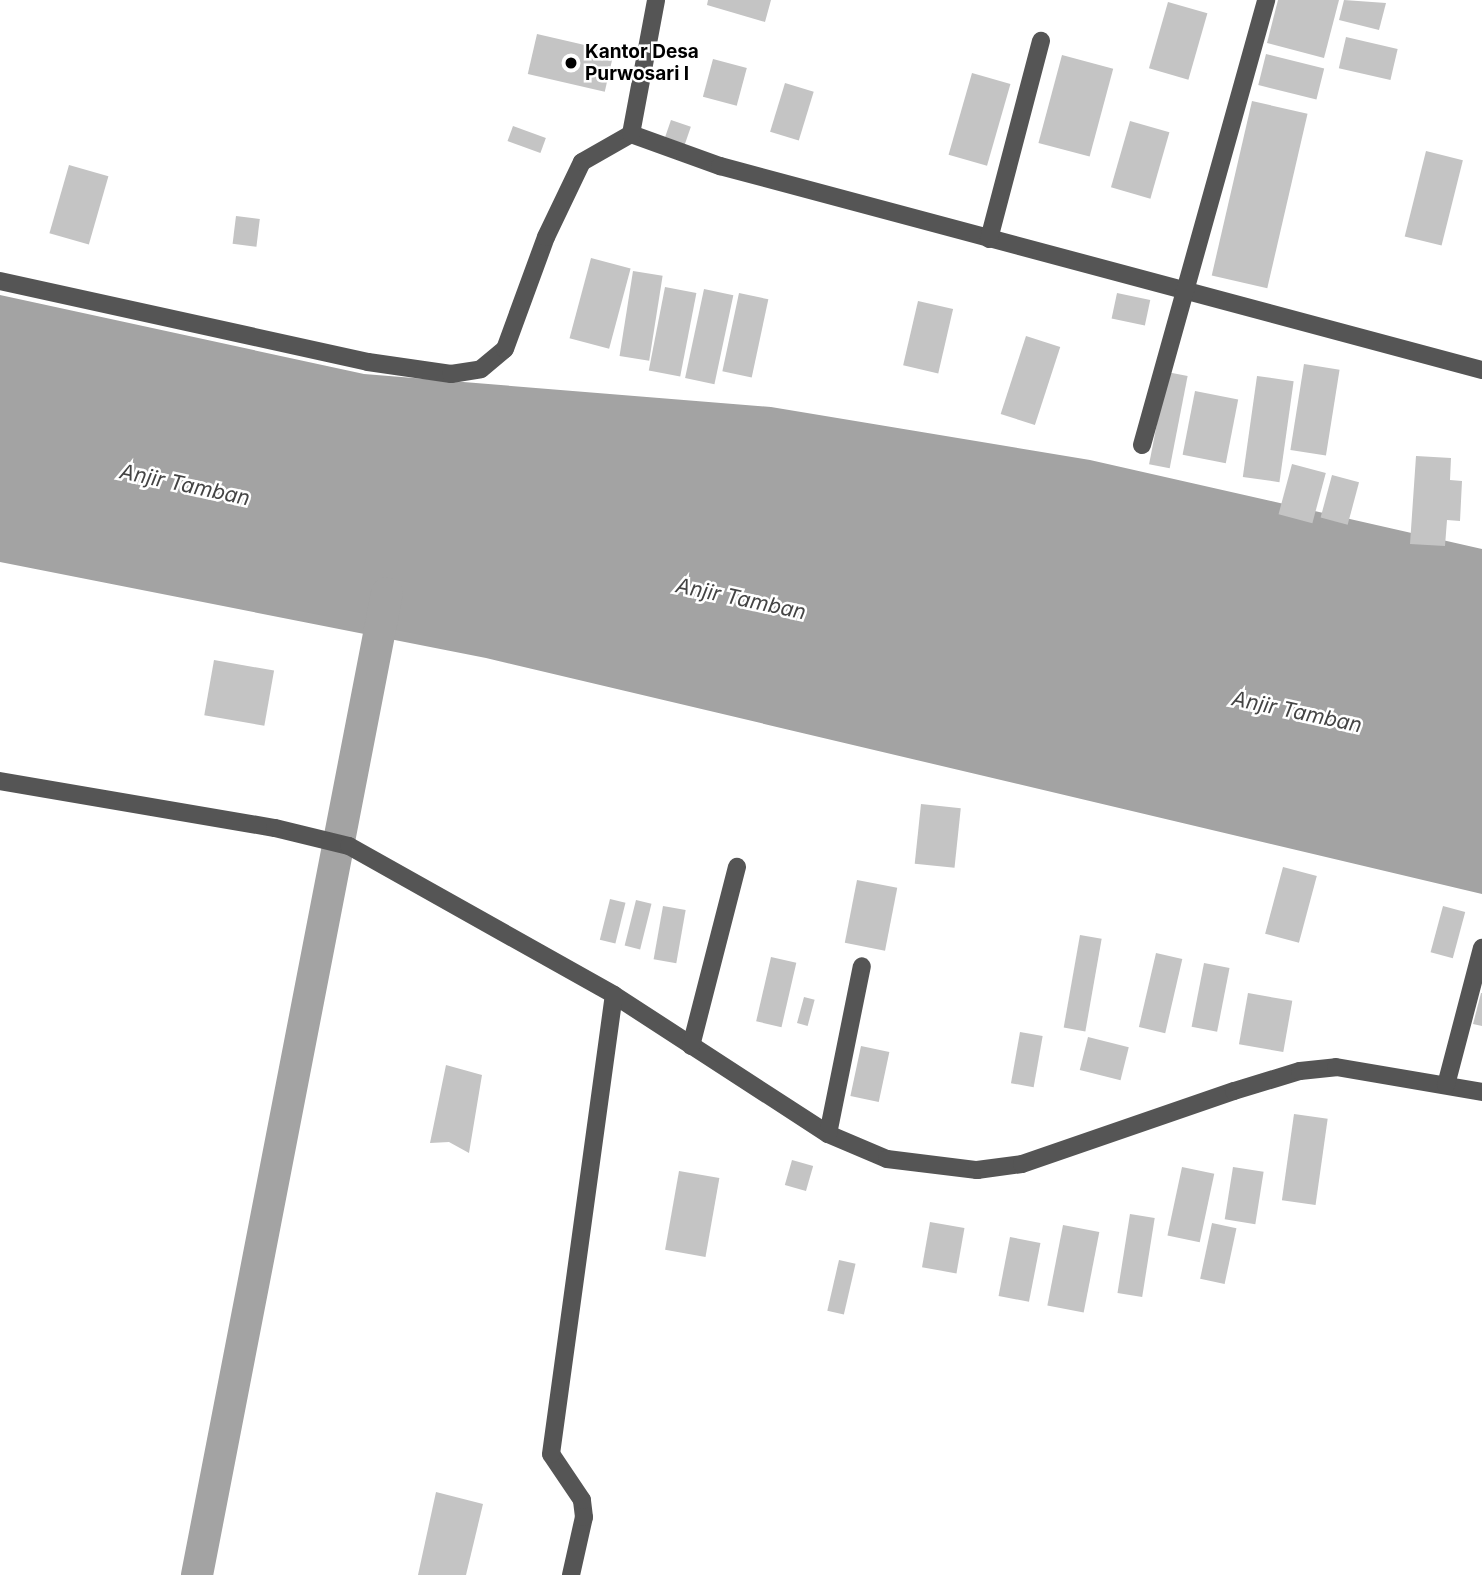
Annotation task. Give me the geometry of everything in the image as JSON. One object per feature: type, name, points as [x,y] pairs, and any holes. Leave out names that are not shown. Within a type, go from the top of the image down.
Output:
[{"type":"street","points":[[631,134],[656,0]]},
{"type":"street","points":[[1142,445],[1266,0]]},
{"type":"street","points":[[989,239],[1041,41]]},
{"type":"street","points":[[0,281],[368,362],[451,373],[481,369],[505,349],[546,237],[582,162],[631,134],[720,166],[1186,293],[1482,370]]},
{"type":"street","points":[[0,780],[275,828],[349,846],[614,995],[828,1134],[887,1159],[977,1170],[1021,1164],[1300,1071],[1336,1067],[1482,1091]]},
{"type":"street","points":[[691,1046],[737,867]]},
{"type":"street","points":[[1446,1085],[1482,948]]},
{"type":"street","points":[[828,1134],[862,965]]},
{"type":"street","points":[[571,1575],[584,1517],[582,1500],[551,1454],[614,995]]},
{"type":"water","name":"Anjir Tamban","points":[[0,295],[364,374],[771,407],[1090,460],[1482,549],[1482,894],[486,658],[0,562]]},
{"type":"building","points":[[708,0],[771,0],[765,22],[707,5]]},
{"type":"building","points":[[1278,0],[1339,0],[1324,58],[1267,43]]},
{"type":"building","points":[[1344,0],[1386,3],[1379,30],[1339,20]]},
{"type":"building","points":[[1168,2],[1207,13],[1188,80],[1149,68]]},
{"type":"building","name":"Kantor Desa Purwosari I","points":[[537,34],[614,52],[605,92],[528,74]]},
{"type":"building","points":[[1346,37],[1398,49],[1390,80],[1339,68]]},
{"type":"building","points":[[1266,54],[1324,69],[1316,100],[1258,85]]},
{"type":"building","points":[[1062,55],[1113,69],[1090,157],[1038,143]]},
{"type":"building","points":[[713,59],[747,68],[737,106],[703,97]]},
{"type":"building","points":[[972,73],[1010,84],[987,166],[949,155]]},
{"type":"building","points":[[785,83],[814,92],[799,141],[770,132]]},
{"type":"building","points":[[1252,101],[1308,114],[1267,288],[1212,275]]},
{"type":"building","points":[[671,120],[691,127],[683,149],[664,142]]},
{"type":"building","points":[[1130,121],[1169,132],[1150,199],[1111,187]]},
{"type":"building","points":[[513,126],[546,138],[540,153],[508,141]]},
{"type":"building","points":[[1426,151],[1463,160],[1442,246],[1405,236]]},
{"type":"building","points":[[69,165],[108,176],[89,245],[49,233]]},
{"type":"building","points":[[236,216],[260,219],[256,247],[233,244]]},
{"type":"building","points":[[591,258],[631,269],[609,349],[570,338]]},
{"type":"building","points":[[633,271],[663,276],[649,361],[620,356]]},
{"type":"building","points":[[665,287],[696,293],[680,377],[649,370]]},
{"type":"building","points":[[704,289],[733,295],[714,384],[685,378]]},
{"type":"building","points":[[739,293],[768,299],[752,377],[722,371]]},
{"type":"building","points":[[1117,293],[1150,300],[1145,326],[1112,318]]},
{"type":"building","points":[[918,301],[953,309],[938,373],[903,365]]},
{"type":"building","points":[[1026,336],[1060,347],[1035,425],[1001,414]]},
{"type":"building","points":[[1304,364],[1340,370],[1326,456],[1290,450]]},
{"type":"building","points":[[1167,372],[1188,376],[1170,468],[1149,464]]},
{"type":"building","points":[[1257,376],[1294,381],[1279,482],[1243,477]]},
{"type":"building","points":[[1195,391],[1238,399],[1226,463],[1183,455]]},
{"type":"building","points":[[1416,456],[1451,458],[1450,480],[1462,481],[1460,521],[1447,520],[1445,546],[1410,544]]},
{"type":"building","points":[[1292,464],[1326,473],[1312,523],[1279,514]]},
{"type":"building","points":[[1332,475],[1359,482],[1348,525],[1321,518]]},
{"type":"building","points":[[214,660],[274,671],[264,726],[204,715]]},
{"type":"building","points":[[921,804],[961,808],[955,868],[915,864]]},
{"type":"building","points":[[1283,867],[1317,876],[1299,943],[1265,934]]},
{"type":"building","points":[[857,880],[897,888],[885,951],[845,943]]},
{"type":"building","points":[[610,899],[626,903],[615,944],[600,940]]},
{"type":"building","points":[[636,900],[652,904],[640,949],[625,946]]},
{"type":"building","points":[[663,906],[686,910],[676,963],[654,959]]},
{"type":"building","points":[[1443,906],[1465,912],[1453,958],[1431,952]]},
{"type":"building","points":[[1080,935],[1102,939],[1085,1031],[1064,1028]]},
{"type":"building","points":[[1156,953],[1182,959],[1165,1033],[1139,1027]]},
{"type":"building","points":[[771,957],[796,963],[781,1027],[756,1021]]},
{"type":"building","points":[[1204,963],[1230,968],[1217,1032],[1192,1027]]},
{"type":"building","points":[[1248,993],[1292,1001],[1283,1052],[1239,1044]]},
{"type":"building","points":[[1482,993],[1482,1026],[1473,1024]]},
{"type":"building","points":[[804,997],[815,1000],[808,1026],[797,1023]]},
{"type":"building","points":[[1020,1032],[1043,1036],[1034,1087],[1011,1083]]},
{"type":"building","points":[[1088,1037],[1129,1047],[1121,1080],[1080,1070]]},
{"type":"building","points":[[861,1046],[889,1052],[879,1102],[850,1096]]},
{"type":"building","points":[[446,1065],[482,1075],[469,1153],[449,1142],[430,1143]]},
{"type":"building","points":[[1294,1114],[1328,1119],[1316,1205],[1282,1200]]},
{"type":"building","points":[[792,1160],[813,1166],[806,1191],[785,1185]]},
{"type":"building","points":[[1182,1167],[1214,1174],[1200,1242],[1167,1235]]},
{"type":"building","points":[[1233,1167],[1264,1172],[1255,1224],[1225,1219]]},
{"type":"building","points":[[679,1171],[719,1178],[705,1257],[665,1250]]},
{"type":"building","points":[[1130,1214],[1155,1218],[1142,1297],[1117,1293]]},
{"type":"building","points":[[930,1222],[964,1228],[956,1273],[922,1267]]},
{"type":"building","points":[[1212,1223],[1236,1228],[1225,1284],[1200,1279]]},
{"type":"building","points":[[1063,1225],[1099,1232],[1084,1313],[1047,1305]]},
{"type":"building","points":[[1010,1237],[1040,1243],[1029,1302],[999,1296]]},
{"type":"building","points":[[839,1260],[856,1264],[844,1314],[827,1311]]},
{"type":"building","points":[[436,1492],[483,1504],[466,1575],[418,1575]]},
{"type":"waterway","points":[[197,1575],[387,593]]},
{"type":"place","name":"Kantor Desa Purwosari I","points":[[571,63]]}]
